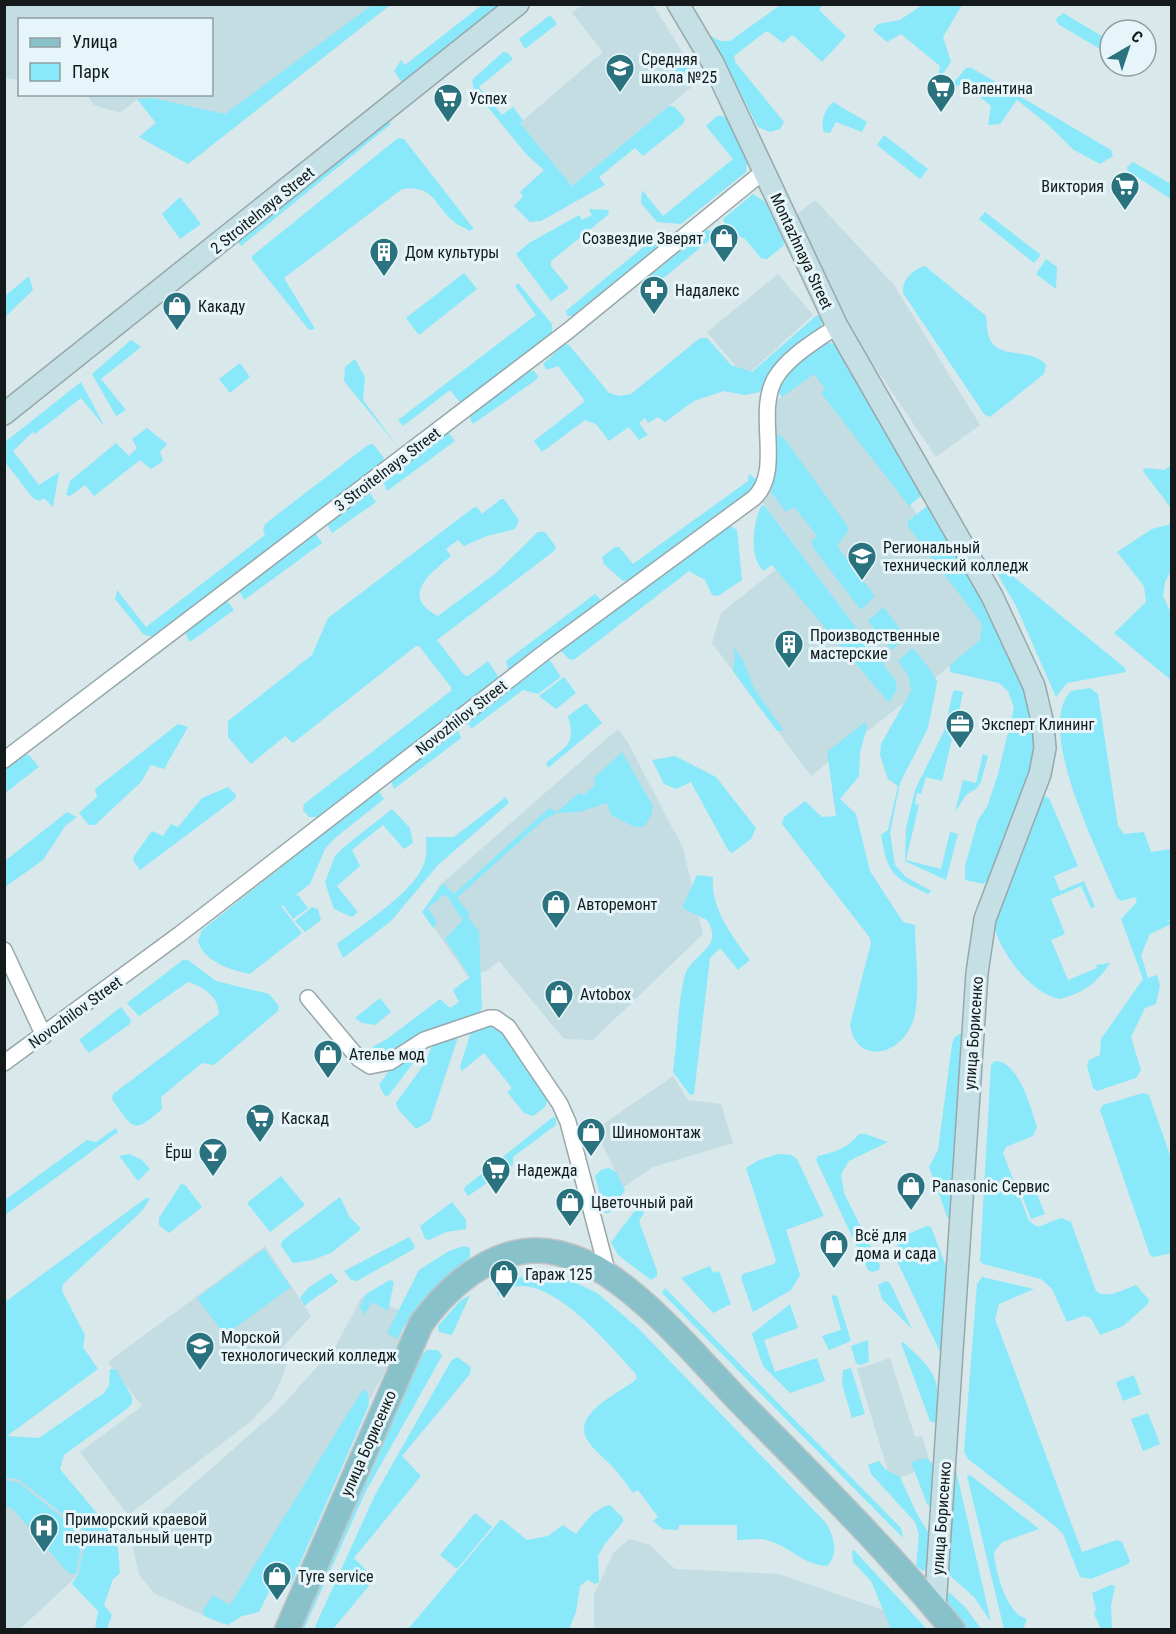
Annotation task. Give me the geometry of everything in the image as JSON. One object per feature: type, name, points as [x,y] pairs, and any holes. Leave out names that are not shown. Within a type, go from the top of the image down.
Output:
[{"type":"main road","name":"2 Stroitelnaya Street","points":[[4,414],[518,4]]},
{"type":"main road","name":"Montazhnaya Street","points":[[678,4],[713,63],[837,326],[934,494]]},
{"type":"main road","name":"улица Борисенко","points":[[934,494],[992,596],[1034,686],[1043,724],[1045,748],[1033,793],[985,919],[978,962],[935,1608]]},
{"type":"main road","name":"улица Борисенко","points":[[287,1629],[414,1339],[438,1302],[459,1283],[501,1256],[531,1250],[576,1258],[608,1274],[652,1312],[869,1535],[953,1629]]},
{"type":"street","name":"3 Stroitelnaya Street","points":[[4,760],[568,331],[764,171]]},
{"type":"street","name":"Novozhilov Street","points":[[4,1063],[44,1036],[242,887],[549,649],[754,498],[761,490],[767,473],[767,401],[770,388],[777,376],[796,355],[837,326]]},
{"type":"street","points":[[4,951],[44,1036]]},
{"type":"street","points":[[308,999],[359,1059],[369,1066],[390,1062],[424,1040],[489,1018],[495,1018],[508,1027],[560,1104],[569,1124],[608,1274]]},
{"type":"shaded area","points":[[4,5],[390,5],[188,164],[139,137],[156,123],[137,99],[120,113],[94,105],[88,96],[213,96],[213,18],[18,18],[18,80],[5,78]]},
{"type":"shaded area","name":"Средняя школа №25","points":[[582,5],[653,5],[700,80],[572,186],[520,123],[603,52],[572,13]]},
{"type":"shaded area","points":[[815,200],[894,285],[980,425],[936,457],[854,336],[796,215]]},
{"type":"shaded area","points":[[778,274],[813,315],[745,377],[707,332]]},
{"type":"shaded area","name":"Региональный технический колледж","points":[[816,372],[998,628],[811,776],[712,643],[721,613],[799,551],[761,500],[773,403]]},
{"type":"shaded area","points":[[618,729],[627,741],[683,848],[703,934],[593,1040],[564,1039],[499,961],[488,970],[468,977],[423,912],[440,885]]},
{"type":"shaded area","points":[[673,1076],[688,1100],[721,1104],[733,1143],[653,1167],[623,1187],[595,1130]]},
{"type":"shaded area","name":"Морской технологический колледж","points":[[265,1246],[311,1316],[280,1350],[289,1358],[272,1399],[250,1422],[128,1515],[80,1452],[142,1406],[108,1362]]},
{"type":"shaded area","points":[[369,1294],[398,1310],[403,1338],[373,1394],[240,1611],[222,1624],[154,1593],[139,1575],[131,1539],[280,1408],[336,1346],[361,1298]]},
{"type":"shaded area","points":[[890,1358],[915,1437],[922,1436],[931,1466],[891,1481],[857,1369]]},
{"type":"shaded area","name":"Приморский краевой перинатальный центр","points":[[4,1478],[18,1479],[87,1533],[78,1575],[20,1629],[5,1629]]},
{"type":"shaded area","points":[[630,1539],[650,1545],[675,1569],[779,1574],[886,1611],[895,1630],[594,1630],[594,1594],[614,1552]]},
{"type":"green space","points":[[782,4],[822,5],[819,10],[846,36],[822,62],[794,36],[792,35],[783,43],[769,32],[765,32],[734,56],[735,62],[784,122],[780,129],[770,132],[758,127],[711,36],[720,41],[730,41]]},
{"type":"green space","points":[[372,5],[390,5],[188,164],[139,137],[156,123],[137,99],[152,98],[225,114]]},
{"type":"green space","points":[[482,5],[495,5],[497,9],[402,83],[394,71],[401,60],[405,65]]},
{"type":"green space","points":[[922,5],[962,5],[943,37],[951,62],[937,82],[940,66],[901,34],[887,42],[873,30],[878,24],[900,20]]},
{"type":"green space","points":[[1063,13],[1098,34],[1098,48],[1058,24],[1056,19]]},
{"type":"green space","points":[[550,15],[557,24],[525,49],[519,39]]},
{"type":"green space","points":[[503,52],[508,53],[513,59],[479,87],[502,115],[513,107],[523,120],[520,123],[572,186],[669,106],[675,107],[685,119],[683,124],[643,156],[635,148],[599,177],[605,185],[541,221],[530,222],[514,206],[523,196],[520,192],[544,170],[527,155],[474,90],[472,80]]},
{"type":"green space","points":[[682,56],[696,79],[683,87],[669,64]]},
{"type":"green space","points":[[970,67],[1111,150],[1113,156],[1100,164],[1074,150],[1046,123],[1017,100],[1000,124],[988,125],[991,106],[963,83],[947,91],[965,69]]},
{"type":"green space","points":[[833,102],[867,122],[862,132],[836,122],[830,133],[824,132],[824,116]]},
{"type":"green space","points":[[717,116],[723,116],[728,120],[747,162],[746,172],[681,224],[657,222],[641,203],[642,190],[663,216],[733,159],[706,126]]},
{"type":"green space","points":[[387,119],[391,124],[241,246],[237,241]]},
{"type":"green space","points":[[884,135],[928,169],[920,179],[877,145]]},
{"type":"green space","points":[[398,138],[404,139],[474,229],[469,231],[457,224],[429,194],[422,190],[402,189],[284,278],[315,329],[309,330],[252,259],[252,256]]},
{"type":"green space","points":[[1133,162],[1171,184],[1171,199],[1128,171],[1127,167]]},
{"type":"green space","points":[[753,194],[765,202],[784,242],[783,246],[767,259],[761,258],[745,239],[727,230],[723,219]]},
{"type":"green space","points":[[180,197],[201,224],[180,239],[162,214]]},
{"type":"green space","points":[[589,209],[608,210],[609,214],[551,261],[551,266],[569,288],[551,301],[516,254],[529,243],[579,215],[582,220],[592,215]]},
{"type":"green space","points":[[985,212],[1041,255],[1034,263],[979,219]]},
{"type":"green space","points":[[706,230],[714,234],[712,238],[649,290],[642,282]]},
{"type":"green space","points":[[654,242],[660,245],[572,316],[567,316],[566,311],[573,305],[647,244]]},
{"type":"green space","points":[[1046,259],[1057,267],[1056,289],[1036,274]]},
{"type":"green space","points":[[925,266],[986,316],[989,338],[995,346],[1001,350],[1033,356],[1046,365],[1044,374],[990,417],[984,414],[903,293],[904,284],[909,276]]},
{"type":"green space","points":[[464,273],[477,289],[419,335],[406,318]]},
{"type":"green space","points":[[29,276],[33,290],[5,317],[5,296]]},
{"type":"green space","points":[[519,284],[552,324],[552,334],[461,404],[450,390],[403,426],[398,420],[536,315],[517,289],[515,285]]},
{"type":"green space","points":[[817,315],[823,319],[820,328],[780,360],[760,392],[745,395],[724,391],[694,401],[665,422],[658,417],[648,423],[645,418],[639,423],[648,435],[639,440],[629,427],[609,441],[596,424],[585,420],[542,452],[534,441],[585,401],[558,366],[547,370],[543,364],[565,344],[569,345],[609,393],[619,396],[631,394],[700,338],[707,338],[731,365],[752,372]]},
{"type":"green space","points":[[131,340],[141,347],[101,379],[126,410],[116,416],[92,374]]},
{"type":"green space","points":[[827,342],[836,345],[922,492],[921,496],[909,506],[821,393],[825,389],[814,374],[782,397],[778,392],[790,370]]},
{"type":"green space","points":[[355,359],[365,377],[363,400],[398,447],[344,381],[345,367]]},
{"type":"green space","points":[[240,363],[250,377],[230,393],[219,379]]},
{"type":"green space","points":[[530,371],[534,371],[538,376],[536,380],[473,424],[470,419],[471,415]]},
{"type":"green space","points":[[81,382],[105,427],[81,398],[35,434],[33,432],[13,451],[39,485],[59,472],[53,507],[44,498],[39,501],[33,498],[5,462],[5,442]]},
{"type":"green space","points":[[147,428],[167,444],[160,452],[163,461],[151,469],[140,460],[94,496],[85,485],[70,496],[66,495],[70,481],[116,443],[129,456],[137,448],[132,439]]},
{"type":"green space","points":[[448,432],[455,441],[387,491],[383,481]]},
{"type":"green space","points":[[777,434],[784,438],[847,525],[848,531],[837,546],[875,596],[862,609],[814,549],[811,541],[817,536],[794,507],[786,512],[771,492]]},
{"type":"green space","points":[[373,444],[384,458],[382,463],[156,637],[144,635],[115,599],[117,590],[146,627],[265,535],[263,531],[265,524],[368,445]]},
{"type":"green space","points":[[1171,465],[1171,508],[1143,471],[1145,468],[1165,470]]},
{"type":"green space","points":[[749,474],[757,480],[753,488],[628,580],[623,581],[604,564],[602,557],[615,547],[619,547],[633,564],[748,481]]},
{"type":"green space","points":[[369,492],[376,502],[332,533],[327,524]]},
{"type":"green space","points":[[504,499],[519,520],[515,529],[487,536],[464,546],[458,540],[446,549],[451,556],[428,577],[420,593],[421,601],[438,616],[496,573],[538,532],[545,532],[556,547],[554,551],[437,640],[464,675],[468,676],[488,661],[499,678],[318,817],[309,817],[303,810],[304,804],[451,691],[451,687],[419,646],[416,646],[293,743],[285,736],[251,764],[228,737],[228,721],[312,655],[328,618],[473,508],[477,507],[482,514]]},
{"type":"green space","points":[[762,505],[896,681],[897,690],[889,703],[772,565],[764,571],[759,565],[754,549],[754,529]]},
{"type":"green space","points":[[927,506],[962,561],[997,624],[1025,689],[1033,720],[1035,748],[1029,778],[995,865],[984,884],[965,880],[965,866],[978,820],[987,807],[998,774],[1014,708],[1008,691],[999,683],[950,672],[950,665],[980,640],[982,624],[907,525],[908,521]]},
{"type":"green space","points":[[1171,524],[1171,571],[1165,582],[1163,596],[1171,613],[1171,680],[1114,633],[1146,602],[1144,586],[1117,552],[1152,529]]},
{"type":"green space","points":[[730,526],[737,530],[742,580],[718,596],[712,595],[705,580],[689,571],[575,659],[570,660],[562,652],[563,647]]},
{"type":"green space","points":[[315,533],[322,543],[244,600],[239,591]]},
{"type":"green space","points":[[992,559],[1125,668],[1126,672],[1067,683],[1056,697],[1016,606],[990,561]]},
{"type":"green space","points":[[595,594],[602,601],[512,669],[508,669],[506,661]]},
{"type":"green space","points":[[227,601],[234,610],[190,642],[185,633]]},
{"type":"green space","points":[[882,608],[906,637],[892,650],[868,621]]},
{"type":"green space","points":[[733,646],[744,662],[754,688],[784,731],[777,731],[733,671],[735,656]]},
{"type":"green space","points":[[914,649],[937,681],[928,728],[900,783],[890,833],[895,865],[906,877],[931,891],[928,894],[906,883],[894,873],[886,859],[881,835],[888,830],[898,786],[888,779],[880,755],[881,744],[911,691],[909,677],[898,661]]},
{"type":"green space","points":[[546,659],[549,659],[561,677],[538,694],[523,690],[471,729],[467,721]]},
{"type":"green space","points":[[564,677],[576,693],[556,709],[539,696]]},
{"type":"green space","points":[[1090,688],[1098,694],[1118,826],[1124,834],[1144,832],[1151,852],[1172,849],[1171,919],[1167,921],[1171,924],[1150,934],[1141,955],[1148,978],[1157,975],[1160,986],[1156,1004],[1145,1008],[1131,1037],[1141,1070],[1136,1078],[1097,1091],[1093,1088],[1087,1066],[1089,1060],[1100,1055],[1101,1039],[1143,979],[1121,919],[1137,902],[1135,897],[1121,901],[1117,898],[1085,823],[1065,762],[1060,733],[1062,709],[1071,691]]},
{"type":"green space","points":[[955,690],[963,692],[957,721],[954,721],[952,729],[954,730],[942,781],[926,777],[921,794],[917,793],[915,804],[919,805],[906,860],[941,869],[950,832],[958,834],[946,880],[905,861],[906,828],[915,790],[944,731]]},
{"type":"green space","points":[[586,703],[602,723],[548,768],[546,763],[565,748],[570,738],[568,716]]},
{"type":"green space","points":[[865,722],[867,727],[860,753],[859,776],[840,799],[856,814],[870,871],[903,922],[915,925],[917,981],[915,1013],[903,1038],[882,1051],[872,1051],[862,1047],[855,1039],[850,1025],[871,943],[870,938],[782,824],[784,817],[805,801],[822,817],[836,816],[827,752]]},
{"type":"green space","points":[[178,724],[188,727],[164,769],[151,765],[141,782],[95,825],[89,825],[79,813],[97,797],[95,789]]},
{"type":"green space","points":[[458,730],[461,738],[394,789],[391,781]]},
{"type":"green space","points":[[622,752],[653,806],[652,814],[644,827],[634,827],[611,815],[607,803],[579,812],[558,813],[546,818],[457,898],[470,914],[467,916],[479,931],[482,1009],[475,1015],[421,1033],[382,1056],[373,1056],[371,1054],[374,1046],[387,1039],[440,999],[450,1008],[459,1002],[453,990],[470,977],[445,939],[463,920],[448,897],[445,894],[428,908],[437,922],[433,928],[422,912],[443,883],[454,894],[549,808],[557,812],[579,793],[584,795],[595,785],[594,778]]},
{"type":"green space","points":[[24,754],[29,755],[39,767],[5,793],[5,769]]},
{"type":"green space","points":[[983,754],[988,756],[981,782],[977,788],[966,795],[955,812],[963,780],[976,783]]},
{"type":"green space","points":[[675,756],[716,777],[756,828],[751,839],[732,853],[728,850],[691,782],[676,789],[664,784],[652,760]]},
{"type":"green space","points":[[228,787],[236,795],[235,799],[140,870],[133,860],[134,856],[152,831],[163,836],[171,824],[178,827],[202,798]]},
{"type":"green space","points":[[378,791],[384,799],[335,838],[325,849],[310,884],[294,896],[298,895],[308,908],[293,919],[283,905],[281,906],[302,933],[250,974],[219,964],[206,954],[198,941],[202,930]]},
{"type":"green space","points":[[1043,796],[1049,798],[1078,866],[1054,876],[1060,891],[1084,881],[1095,907],[1091,908],[1081,886],[1051,899],[1065,934],[1051,940],[1068,980],[1097,968],[1096,965],[1110,963],[1088,987],[1059,999],[1038,989],[1018,970],[1003,948],[994,926]]},
{"type":"green space","points":[[506,797],[509,803],[438,865],[391,921],[343,958],[337,944],[374,917],[412,884],[426,858],[426,837],[454,837]]},
{"type":"green space","points":[[392,809],[410,828],[413,843],[404,849],[383,825],[352,850],[360,866],[337,886],[358,912],[352,917],[334,909],[325,882],[335,856]]},
{"type":"green space","points":[[67,812],[77,817],[66,825],[43,860],[5,887],[5,861]]},
{"type":"green space","points":[[697,875],[713,877],[715,899],[719,910],[736,942],[750,960],[738,970],[720,948],[710,958],[694,1094],[690,1095],[673,1072],[685,975],[689,967],[710,944],[712,937],[712,930],[707,920],[684,909],[683,905]]},
{"type":"green space","points":[[312,907],[318,909],[321,920],[305,932],[295,921]]},
{"type":"green space","points":[[183,960],[188,960],[216,981],[269,994],[279,1006],[278,1011],[214,1065],[202,1063],[161,1097],[162,1109],[145,1123],[134,1125],[129,1122],[112,1099],[113,1094],[219,1014],[213,997],[199,986],[188,982],[139,1016],[127,1003]]},
{"type":"green space","points":[[380,998],[391,1012],[375,1025],[362,1023],[355,1018]]},
{"type":"green space","points":[[121,1007],[131,1020],[130,1024],[89,1053],[79,1040]]},
{"type":"green space","points":[[494,1025],[502,1032],[548,1099],[545,1107],[533,1116],[524,1113],[507,1092],[512,1088],[484,1053],[462,1071],[460,1067],[471,1032]]},
{"type":"green space","points":[[964,1031],[951,1219],[948,1219],[929,1167],[938,1150],[952,1044],[954,1038]]},
{"type":"green space","points":[[458,1037],[430,1121],[416,1129],[398,1109],[396,1103],[425,1063],[432,1046]]},
{"type":"green space","points":[[415,1053],[417,1058],[389,1095],[385,1096],[379,1085],[391,1068]]},
{"type":"green space","points":[[995,1061],[1003,1063],[1017,1077],[1023,1087],[1037,1127],[1033,1136],[1006,1147],[1003,1153],[1029,1221],[1038,1227],[1061,1218],[1071,1222],[1096,1291],[1110,1294],[1136,1285],[1149,1300],[1148,1304],[1123,1326],[1100,1335],[1091,1318],[1083,1316],[1067,1322],[1052,1289],[1041,1279],[983,1264],[980,1261],[991,1065]]},
{"type":"green space","points":[[1143,1093],[1149,1095],[1171,1158],[1171,1253],[1154,1257],[1150,1255],[1100,1110],[1103,1105]]},
{"type":"green space","points":[[553,1117],[556,1118],[556,1125],[513,1157],[513,1165],[468,1196],[464,1190],[465,1187]]},
{"type":"green space","points":[[116,1128],[118,1132],[5,1215],[5,1200],[87,1140],[96,1142]]},
{"type":"green space","points":[[859,1134],[888,1142],[849,1161],[841,1174],[844,1193],[880,1265],[879,1270],[873,1272],[868,1270],[816,1160],[818,1156],[846,1146]]},
{"type":"green space","points":[[129,1154],[142,1160],[150,1169],[138,1181],[119,1156]]},
{"type":"green space","points":[[778,1154],[791,1155],[797,1159],[824,1216],[786,1230],[800,1275],[791,1290],[753,1312],[741,1278],[743,1274],[774,1264],[776,1260],[746,1168],[759,1160]]},
{"type":"green space","points":[[609,1168],[616,1172],[625,1190],[609,1213],[605,1213],[595,1176],[601,1170]]},
{"type":"green space","points":[[281,1176],[305,1205],[270,1232],[247,1203]]},
{"type":"green space","points":[[1032,1183],[1045,1214],[1031,1219],[1019,1188]]},
{"type":"green space","points":[[181,1184],[185,1185],[202,1207],[169,1233],[159,1225],[159,1218]]},
{"type":"green space","points":[[340,1197],[349,1216],[361,1229],[331,1253],[312,1260],[293,1263],[281,1246],[282,1241]]},
{"type":"green space","points":[[146,1198],[150,1199],[142,1211],[63,1284],[62,1291],[85,1335],[83,1347],[98,1369],[7,1436],[39,1438],[104,1393],[109,1386],[110,1369],[116,1369],[132,1397],[132,1403],[128,1408],[64,1455],[60,1469],[100,1517],[117,1545],[120,1573],[113,1579],[104,1605],[112,1615],[107,1629],[95,1629],[98,1611],[72,1584],[78,1575],[87,1533],[18,1479],[5,1478],[5,1302]]},
{"type":"green space","points":[[452,1202],[466,1220],[466,1229],[446,1232],[429,1240],[425,1239],[420,1226]]},
{"type":"green space","points":[[642,1207],[644,1213],[639,1221],[657,1271],[657,1276],[651,1280],[618,1255],[611,1242],[637,1208]]},
{"type":"green space","points":[[927,1226],[931,1227],[947,1269],[944,1352],[941,1354],[897,1261],[898,1238]]},
{"type":"green space","points":[[409,1237],[415,1246],[414,1249],[357,1281],[351,1280],[344,1271]]},
{"type":"green space","points":[[464,1246],[470,1248],[470,1257],[421,1303],[397,1339],[387,1333],[419,1270],[449,1251]]},
{"type":"green space","points":[[264,1249],[291,1287],[225,1335],[197,1298]]},
{"type":"green space","points":[[710,1266],[713,1273],[719,1271],[731,1304],[713,1313],[681,1278]]},
{"type":"green space","points":[[331,1273],[338,1281],[305,1306],[300,1298],[308,1288]]},
{"type":"green space","points":[[532,1274],[572,1281],[597,1293],[638,1328],[826,1523],[834,1545],[833,1556],[827,1566],[810,1562],[766,1540],[737,1540],[737,1525],[679,1525],[678,1530],[663,1529],[653,1521],[658,1517],[638,1490],[633,1493],[616,1470],[589,1443],[584,1431],[592,1412],[633,1382],[637,1378],[635,1373],[590,1326],[552,1296],[532,1288],[514,1287],[497,1296],[497,1289],[510,1280]]},
{"type":"green space","points":[[982,1277],[1034,1289],[999,1304],[995,1319],[1082,1552],[1117,1540],[1122,1542],[1130,1561],[1128,1564],[1091,1579],[1080,1577],[1063,1534],[968,1459],[964,1451],[977,1284]]},
{"type":"green space","points":[[390,1280],[394,1282],[388,1311],[372,1302],[364,1315],[360,1307],[366,1294]]},
{"type":"green space","points":[[886,1281],[890,1283],[912,1329],[882,1299],[878,1285]]},
{"type":"green space","points":[[665,1288],[901,1528],[903,1538],[662,1293]]},
{"type":"green space","points":[[470,1295],[452,1335],[439,1332],[438,1326],[460,1301]]},
{"type":"green space","points":[[831,1295],[837,1296],[851,1341],[829,1350],[822,1336],[841,1330]]},
{"type":"green space","points":[[790,1304],[798,1328],[764,1340],[775,1372],[817,1358],[825,1381],[790,1393],[763,1366],[752,1334]]},
{"type":"green space","points":[[868,1340],[869,1362],[860,1365],[856,1363],[851,1346]]},
{"type":"green space","points":[[903,1342],[922,1360],[933,1376],[938,1394],[938,1420],[934,1423],[930,1421],[901,1343]]},
{"type":"green space","points":[[427,1350],[438,1350],[442,1356],[366,1491],[304,1629],[301,1630],[418,1358]]},
{"type":"green space","points":[[457,1357],[471,1367],[470,1374],[402,1456],[421,1476],[354,1558],[371,1575],[373,1581],[333,1629],[314,1629],[375,1495],[451,1361]]},
{"type":"green space","points":[[851,1368],[865,1414],[852,1418],[842,1384],[843,1370]]},
{"type":"green space","points":[[1134,1375],[1141,1394],[1123,1401],[1116,1382]]},
{"type":"green space","points":[[363,1389],[368,1393],[369,1405],[291,1584],[288,1587],[273,1584],[259,1612],[242,1616],[228,1625],[204,1616],[203,1610],[213,1595],[230,1605]]},
{"type":"green space","points":[[1148,1413],[1160,1444],[1143,1451],[1131,1419]]},
{"type":"green space","points":[[926,1458],[935,1466],[932,1508],[927,1504],[911,1462]]},
{"type":"green space","points":[[879,1461],[885,1469],[900,1477],[916,1512],[931,1537],[927,1568],[923,1571],[916,1566],[919,1534],[915,1522],[871,1474],[868,1465]]},
{"type":"green space","points":[[955,1466],[991,1622],[974,1597],[947,1573]]},
{"type":"green space","points":[[970,1475],[1039,1529],[1002,1542],[994,1552],[1003,1591],[1014,1610],[1027,1619],[1023,1629],[1004,1629],[967,1476]]},
{"type":"green space","points":[[5,1480],[19,1483],[83,1534],[76,1574],[70,1574],[12,1508],[5,1506]]},
{"type":"green space","points":[[610,1505],[623,1518],[623,1522],[598,1556],[599,1582],[595,1584],[588,1580],[580,1586],[576,1612],[569,1629],[408,1629],[501,1519],[527,1540],[548,1536],[563,1525],[576,1534],[595,1512]]},
{"type":"green space","points":[[475,1513],[492,1527],[457,1569],[440,1555]]},
{"type":"green space","points":[[854,1550],[926,1629],[891,1629],[871,1581],[853,1562],[852,1551]]},
{"type":"green space","points":[[1111,1585],[1115,1586],[1111,1606],[1112,1629],[1101,1629],[1094,1614],[1096,1609],[1092,1593]]},
{"type":"green space","points":[[946,1593],[950,1593],[966,1608],[981,1629],[966,1629],[946,1604]]},
{"type":"place","name":"Средняя школа №25","points":[[620,94]]},
{"type":"place","name":"Валентина","points":[[941,114]]},
{"type":"place","name":"Успех","points":[[448,124]]},
{"type":"place","name":"Виктория","points":[[1125,212]]},
{"type":"place","name":"Созвездие Зверят","points":[[724,264]]},
{"type":"place","name":"Дом культуры","points":[[384,278]]},
{"type":"place","name":"Надалекс","points":[[654,316]]},
{"type":"place","name":"Какаду","points":[[177,332]]},
{"type":"place","name":"Региональный технический колледж","points":[[862,582]]},
{"type":"place","name":"Производственные мастерские","points":[[789,670]]},
{"type":"place","name":"Эксперт Клининг","points":[[960,750]]},
{"type":"place","name":"Авторемонт","points":[[556,930]]},
{"type":"place","name":"Avtobox","points":[[559,1020]]},
{"type":"place","name":"Ателье мод","points":[[328,1080]]},
{"type":"place","name":"Каскад","points":[[260,1144]]},
{"type":"place","name":"Шиномонтаж","points":[[591,1158]]},
{"type":"place","name":"Ёрш","points":[[213,1178]]},
{"type":"place","name":"Надежда","points":[[496,1196]]},
{"type":"place","name":"Panasonic Сервис","points":[[911,1212]]},
{"type":"place","name":"Цветочный рай","points":[[570,1228]]},
{"type":"place","name":"Всё для дома и сада","points":[[834,1270]]},
{"type":"place","name":"Гараж 125","points":[[504,1300]]},
{"type":"place","name":"Морской технологический колледж","points":[[200,1372]]},
{"type":"place","name":"Приморский краевой перинатальный центр","points":[[44,1554]]},
{"type":"place","name":"Tyre service","points":[[277,1602]]}]
